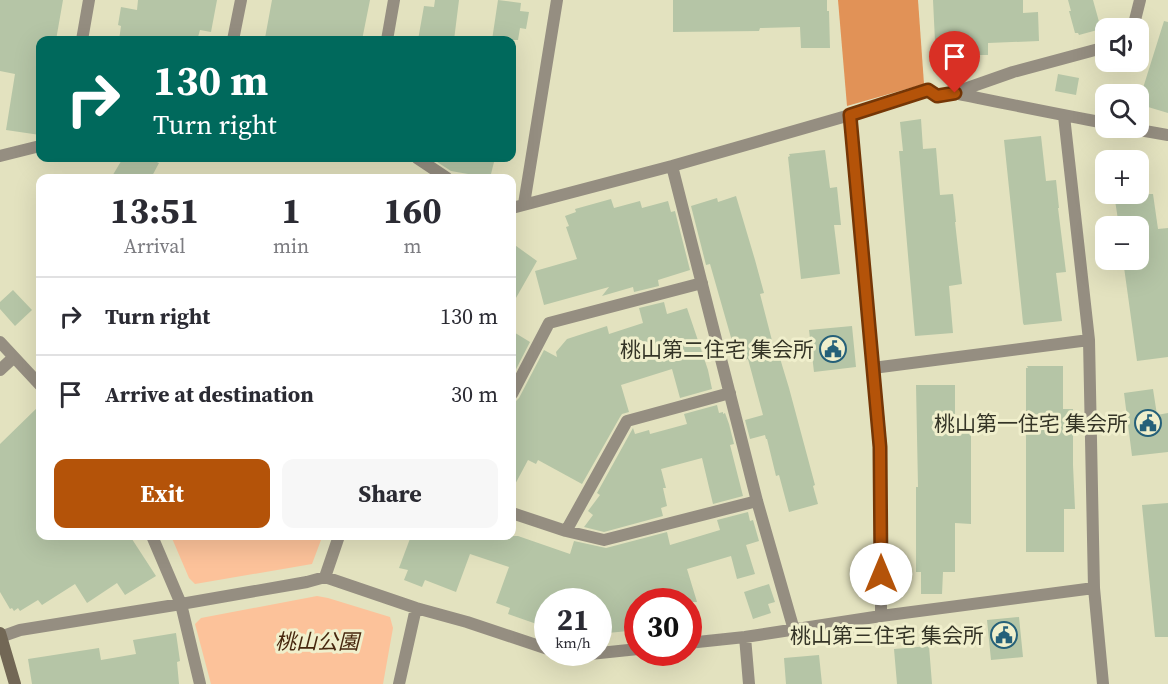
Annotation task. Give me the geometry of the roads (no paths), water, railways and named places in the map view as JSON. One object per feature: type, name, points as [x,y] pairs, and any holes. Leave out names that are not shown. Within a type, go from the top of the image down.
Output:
[{"type":"street","points":[[83,36],[89,0]]},
{"type":"street","points":[[234,36],[241,0]]},
{"type":"street","points":[[388,36],[394,0]]},
{"type":"street","points":[[524,204],[557,0]]},
{"type":"street","points":[[1136,18],[1140,0]]},
{"type":"street","points":[[516,207],[672,166],[928,90],[937,96],[955,93],[1013,72],[1095,50]]},
{"type":"street","points":[[955,93],[1095,121]]},
{"type":"street","points":[[850,115],[880,447],[881,616]]},
{"type":"street","points":[[1064,116],[1089,340],[1094,588],[1103,684]]},
{"type":"street","points":[[1149,132],[1168,135]]},
{"type":"street","points":[[0,156],[36,147]]},
{"type":"street","points":[[423,162],[441,174]]},
{"type":"street","points":[[672,166],[757,501],[794,630]]},
{"type":"street","points":[[516,386],[549,323],[702,284]]},
{"type":"street","points":[[873,368],[1089,340]]},
{"type":"street","points":[[0,342],[36,381]]},
{"type":"street","points":[[0,370],[14,357]]},
{"type":"street","points":[[566,531],[627,421],[730,393]]},
{"type":"street","points":[[516,514],[566,531],[604,540],[757,501]]},
{"type":"street","points":[[154,540],[182,604],[201,684]]},
{"type":"street","points":[[325,577],[338,540]]},
{"type":"street","points":[[15,684],[0,635],[325,577],[534,644]]},
{"type":"street","points":[[702,642],[1094,588]]},
{"type":"street","points":[[399,684],[416,608]]},
{"type":"street","points":[[745,637],[749,684]]},
{"type":"place","name":"桃山第二住宅 集会所","points":[[833,349]]},
{"type":"place","name":"桃山第一住宅 集会所","points":[[1148,423]]},
{"type":"place","name":"桃山第三住宅 集会所","points":[[1004,635]]},
{"type":"park label","name":"桃山公園","points":[[317,641]]}]
